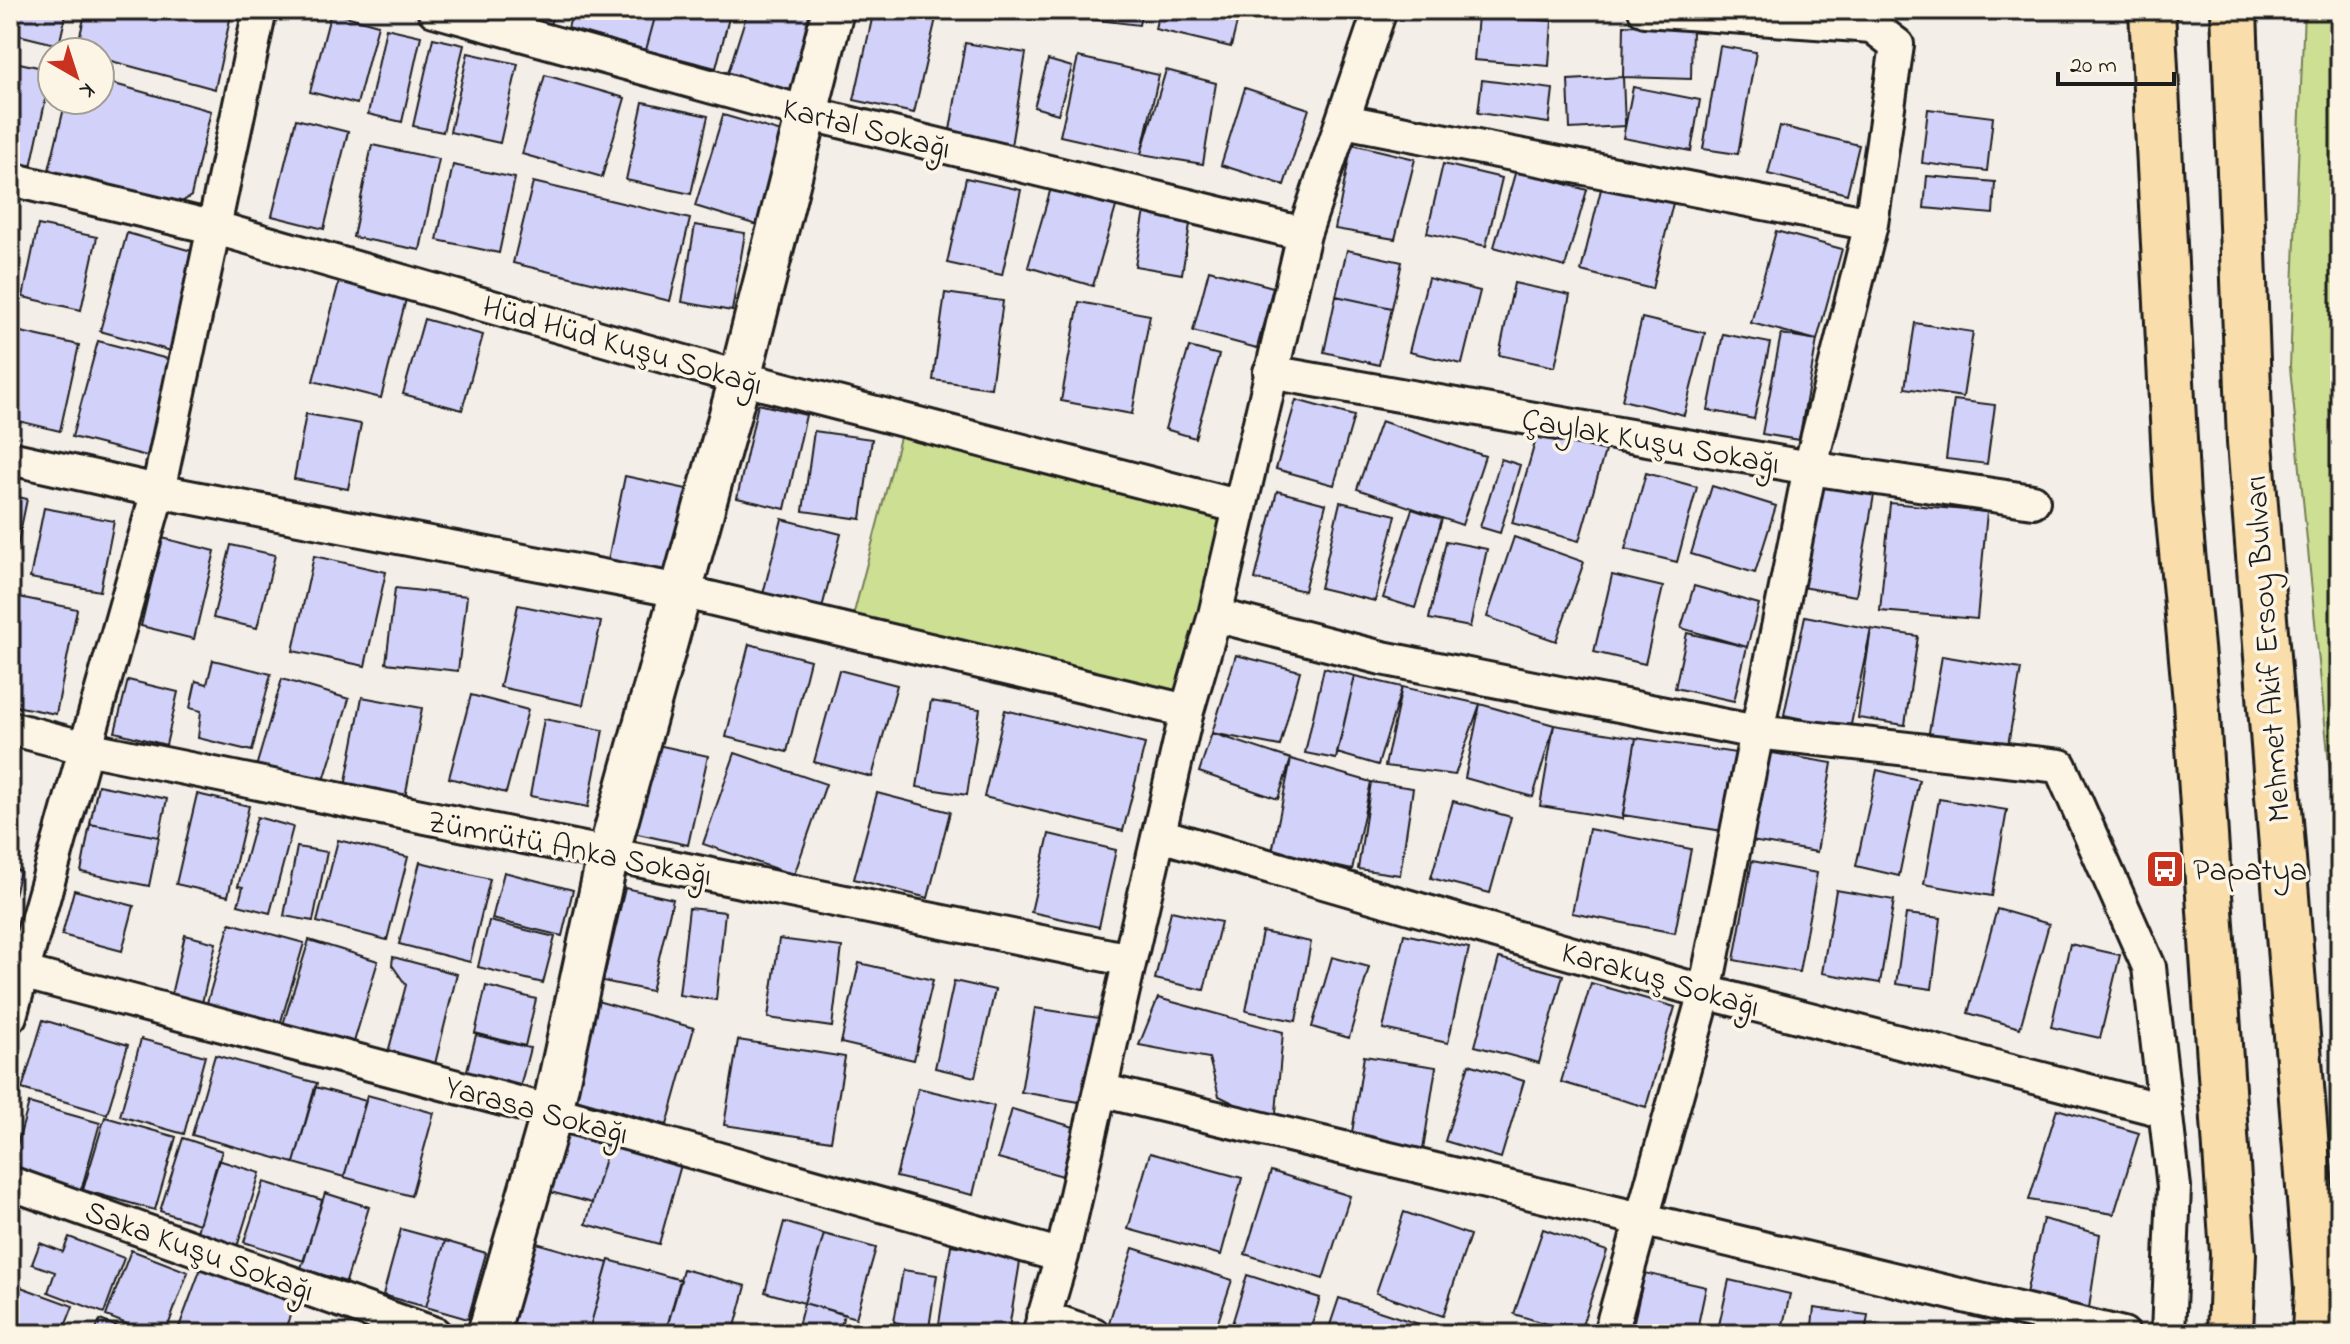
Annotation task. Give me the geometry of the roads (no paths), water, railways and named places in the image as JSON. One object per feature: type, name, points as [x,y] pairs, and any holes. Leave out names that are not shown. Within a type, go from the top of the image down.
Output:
[{"type":"main road","points":[[2152,10],[2177,498],[2197,717],[2233,1254],[2230,1334]]},
{"type":"main road","name":"Mehmet Akif Ersoy Bulvarı","points":[[2234,10],[2250,442],[2317,1288],[2315,1334]]},
{"type":"street","points":[[10,1016],[16,970],[86,748],[158,491],[260,10]]},
{"type":"street","name":"Kartal Sokağı","points":[[434,10],[807,113],[1304,234]]},
{"type":"street","points":[[488,1334],[552,1112],[608,855],[740,378],[833,10]]},
{"type":"street","points":[[1093,1334],[1041,1326],[1062,1256],[1187,711],[1215,615],[1237,506],[1304,234],[1380,10]]},
{"type":"street","points":[[1610,1334],[1705,992],[1810,468],[1871,224],[1897,45],[1872,26],[1645,10]]},
{"type":"street","points":[[1344,121],[1871,224]]},
{"type":"street","name":"Hüd Hüd Kuşu Sokağı","points":[[10,179],[216,228],[740,378],[1237,506]]},
{"type":"street","name":"Çaylak Kuşu Sokağı","points":[[1270,372],[1810,468],[2033,501]]},
{"type":"street","points":[[10,458],[158,491],[680,591],[1187,711]]},
{"type":"street","points":[[1215,615],[1382,658],[1756,732],[2060,766],[2149,967],[2174,1187],[2168,1334]]},
{"type":"street","name":"Zümrütü Anka Sokağı","points":[[10,728],[86,748],[1130,960]]},
{"type":"street","name":"Karakuş Sokağı","points":[[1160,835],[1705,992],[2166,1111]]},
{"type":"street","name":"Yarasa Sokağı","points":[[16,970],[552,1112],[1062,1256]]},
{"type":"street","points":[[1100,1090],[2123,1334]]},
{"type":"street","name":"Saka Kuşu Sokağı","points":[[10,1183],[435,1334]]},
{"type":"place","name":"Papatya","points":[[2165,869]]}]
